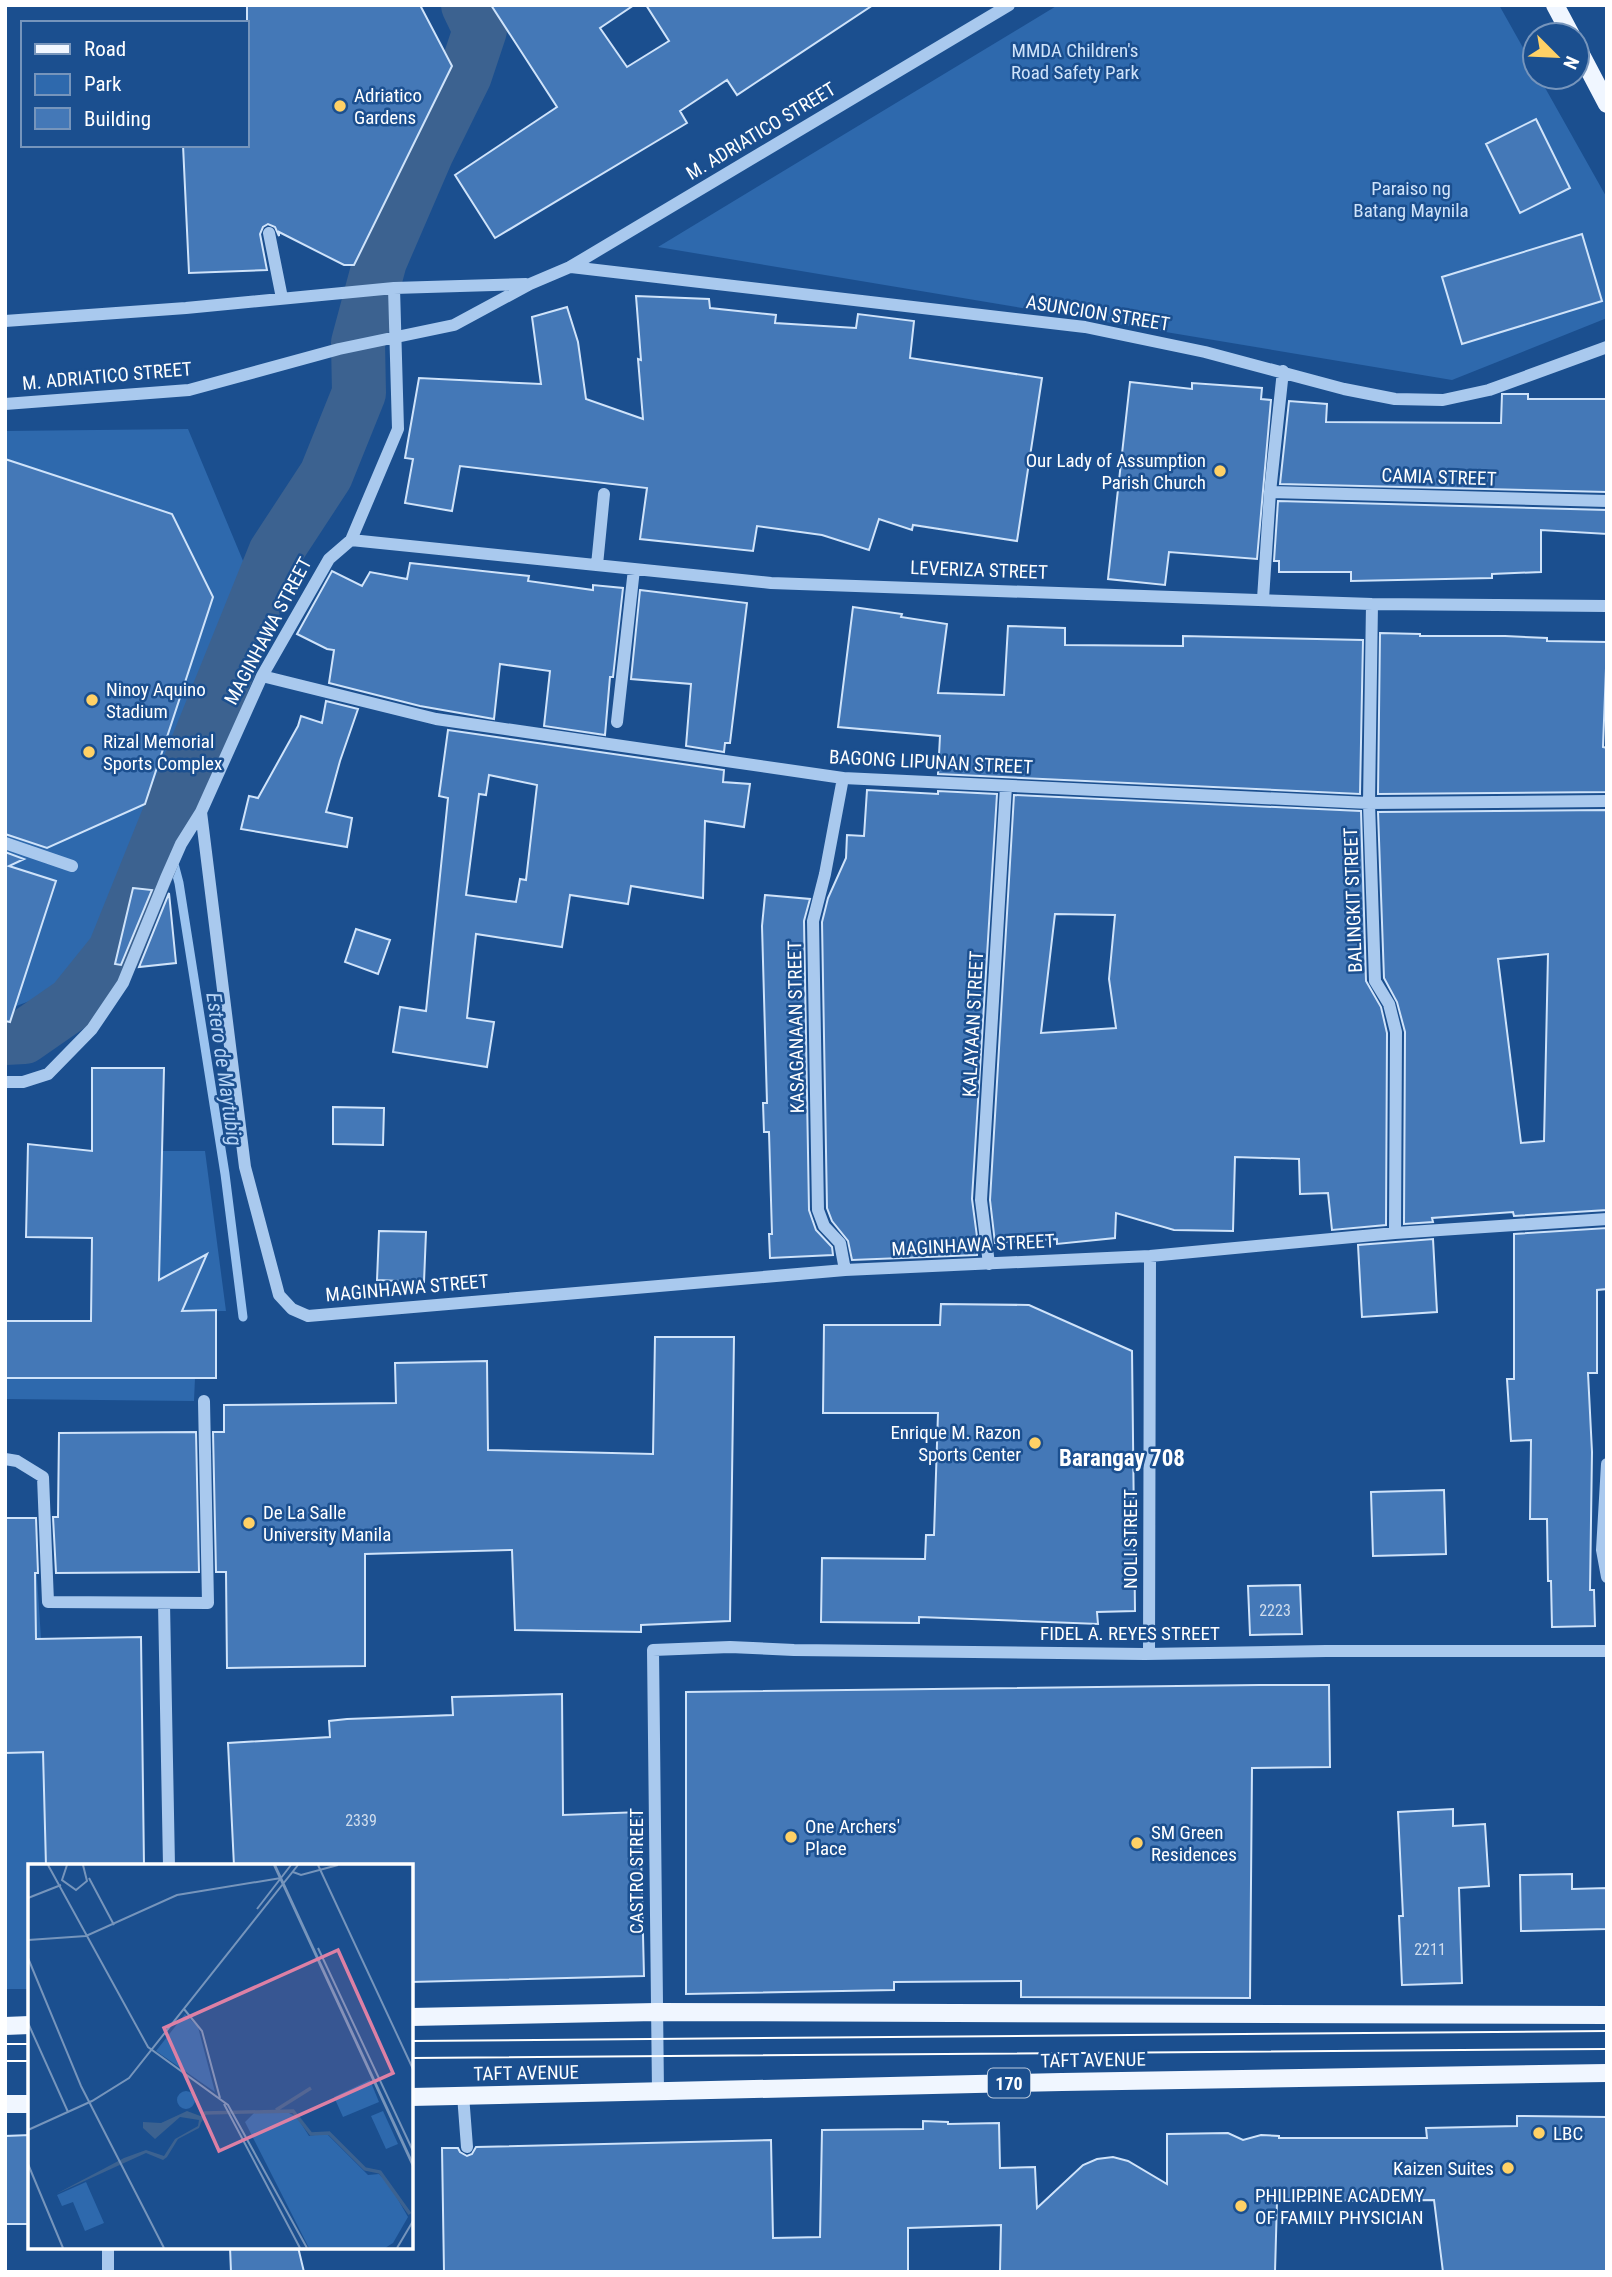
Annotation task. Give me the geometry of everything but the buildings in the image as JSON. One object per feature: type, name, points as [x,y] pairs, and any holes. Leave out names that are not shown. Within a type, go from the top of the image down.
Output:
[{"type":"main road","points":[[1555,5],[1564,21]]},
{"type":"main road","points":[[1591,74],[1607,104]]},
{"type":"main road","points":[[413,2017],[656,2011],[1607,2015]]},
{"type":"main road","points":[[5,2026],[28,2025]]},
{"type":"main road","name":"TAFT AVENUE","points":[[413,2097],[1607,2073]]},
{"type":"main road","points":[[5,2104],[28,2104]]},
{"type":"street","name":"M. ADRIATICO STREET","points":[[5,404],[189,390],[339,349],[454,325],[530,284],[570,267],[1009,5]]},
{"type":"street","points":[[269,233],[282,298]]},
{"type":"street","name":"ASUNCION STREET","points":[[570,267],[1085,327],[1205,352],[1344,389],[1395,399],[1443,400],[1489,390],[1607,347]]},
{"type":"street","name":"M. ADRIATICO STREET","points":[[5,321],[186,308],[391,288],[530,284]]},
{"type":"street","name":"MAGINHAWA STREET","points":[[391,288],[388,338],[398,429],[351,540],[329,559],[262,676],[201,812],[245,1167],[279,1295],[292,1309],[308,1316],[845,1270],[1150,1256],[1395,1233],[1607,1219]]},
{"type":"street","points":[[1263,599],[1270,492],[1283,371]]},
{"type":"street","name":"CAMIA STREET","points":[[1270,492],[1607,501]]},
{"type":"street","points":[[597,565],[604,494]]},
{"type":"street","name":"LEVERIZA STREET","points":[[351,540],[771,583],[1372,604],[1607,606]]},
{"type":"street","points":[[617,722],[634,569]]},
{"type":"street","name":"BALINGKIT STREET","points":[[1372,604],[1369,803],[1374,981],[1389,1004],[1396,1031],[1395,1233]]},
{"type":"street","name":"BAGONG LIPUNAN STREET","points":[[262,676],[436,719],[843,778],[1369,803],[1607,801]]},
{"type":"street","name":"KASAGANAAN STREET","points":[[843,778],[813,921],[813,968],[818,1210],[824,1226],[840,1243],[845,1270]]},
{"type":"street","name":"KALAYAAN STREET","points":[[989,1264],[981,1200],[1006,786]]},
{"type":"street","points":[[5,1082],[23,1082],[48,1073],[92,1029],[123,983],[181,844],[201,812]]},
{"type":"street","points":[[5,843],[72,866]]},
{"type":"street","name":"NOLI STREET","points":[[1149,1654],[1150,1256]]},
{"type":"street","points":[[5,1459],[17,1461],[43,1476],[48,1602],[208,1603],[204,1401]]},
{"type":"street","points":[[1607,1464],[1602,1550],[1607,1577]]},
{"type":"street","points":[[164,1603],[169,1864]]},
{"type":"street","name":"FIDEL A. REYES STREET","points":[[653,1650],[730,1647],[1149,1654],[1607,1651]]},
{"type":"street","name":"CASTRO STREET","points":[[653,1650],[658,2092]]},
{"type":"street","points":[[463,2095],[467,2147]]},
{"type":"street","points":[[108,2249],[108,2272]]},
{"type":"green space","name":"Paraiso ng Batang Maynila","points":[[1058,5],[1499,5],[1521,44],[1521,91],[1547,91],[1607,198],[1607,318],[1452,380],[658,247]]},
{"type":"green space","name":"Rizal Memorial Sports Complex","points":[[188,429],[246,568],[99,935],[52,993],[5,1010],[5,431]]},
{"type":"green space","points":[[162,1151],[205,1151],[226,1311],[171,1311],[159,1304]]},
{"type":"green space","points":[[5,1378],[195,1378],[194,1401],[5,1399]]},
{"type":"green space","points":[[5,1518],[33,1518],[41,1638],[46,1864],[28,1864],[28,1989],[5,1989]]},
{"type":"waterway","points":[[5,1038],[24,1037],[73,1003],[114,952],[275,553],[326,475],[359,393],[358,343],[380,261],[427,152],[465,75],[480,30],[468,5]]},
{"type":"waterway","name":"Estero de Maytubig","points":[[164,826],[179,883],[225,1174],[243,1317]]},
{"type":"tram line","points":[[413,2041],[1607,2031]]},
{"type":"tram line","points":[[5,2044],[28,2044]]},
{"type":"tram line","points":[[413,2058],[1607,2049]]},
{"type":"tram line","points":[[5,2061],[28,2061]]},
{"type":"place","name":"Adriatico Gardens","points":[[340,106]]},
{"type":"place","name":"Our Lady of Assumption Parish Church","points":[[1220,471]]},
{"type":"place","name":"Ninoy Aquino Stadium","points":[[92,700]]},
{"type":"place","name":"Rizal Memorial Sports Complex","points":[[89,752]]},
{"type":"place","name":"Enrique M. Razon Sports Center","points":[[1035,1443]]},
{"type":"place","name":"De La Salle University Manila","points":[[249,1523]]},
{"type":"place","name":"One Archers' Place","points":[[791,1837]]},
{"type":"place","name":"SM Green Residences","points":[[1137,1843]]},
{"type":"place","name":"LBC","points":[[1539,2133]]},
{"type":"place","name":"Kaizen Suites","points":[[1508,2168]]},
{"type":"place","name":"PHILIPPINE ACADEMY OF FAMILY PHYSICIAN","points":[[1241,2206]]},
{"type":"district","name":"Barangay 708","points":[[1122,1458]]},
{"type":"park label","name":"MMDA Children's Road Safety Park","points":[[1075,61]]}]
